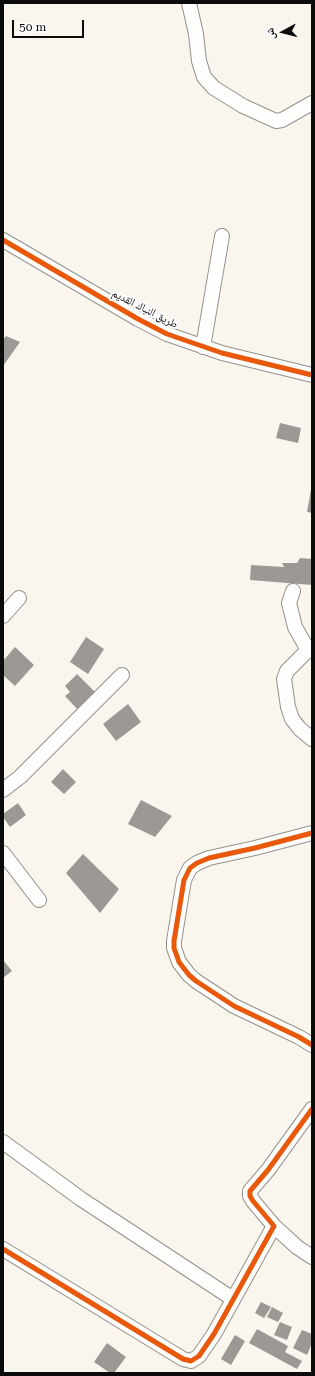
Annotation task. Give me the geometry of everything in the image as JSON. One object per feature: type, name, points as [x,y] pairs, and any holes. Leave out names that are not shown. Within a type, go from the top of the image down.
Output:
[{"type":"street","points":[[189,3],[196,34],[199,62],[204,77],[214,88],[243,106],[276,121],[282,120],[312,103]]},
{"type":"street","points":[[203,347],[222,236]]},
{"type":"street","name":"طريق النباك القديم","points":[[3,240],[138,319],[167,334],[203,347],[248,360],[312,375]]},
{"type":"street","points":[[293,591],[289,603],[295,627],[310,650],[287,672],[284,679],[288,707],[292,719],[300,729],[312,739]]},
{"type":"street","points":[[3,616],[19,598]]},
{"type":"street","points":[[3,790],[20,777],[122,675]]},
{"type":"street","points":[[312,833],[209,858],[190,868],[184,880],[174,941],[174,948],[179,962],[189,975],[196,981],[234,1006],[293,1034],[312,1045]]},
{"type":"street","points":[[3,853],[38,900]]},
{"type":"street","points":[[312,1109],[268,1170],[250,1191],[253,1201],[274,1226],[297,1247],[312,1257]]},
{"type":"street","points":[[3,1142],[81,1199],[233,1299]]},
{"type":"street","points":[[3,1249],[183,1359],[191,1361],[198,1356],[214,1334],[274,1226]]},
{"type":"building","points":[[6,336],[20,342],[3,366],[3,340]]},
{"type":"building","points":[[280,423],[301,428],[298,443],[276,438]]},
{"type":"building","points":[[312,489],[312,513],[307,512]]},
{"type":"building","points":[[300,558],[312,559],[312,585],[250,580],[251,565],[284,567],[282,563],[297,563]]},
{"type":"building","points":[[86,637],[104,649],[88,674],[70,662]]},
{"type":"building","points":[[15,647],[34,665],[15,686],[3,675],[3,661]]},
{"type":"building","points":[[77,674],[96,693],[79,711],[65,696],[70,692],[65,686]]},
{"type":"building","points":[[128,704],[141,722],[116,741],[103,724]]},
{"type":"building","points":[[63,769],[76,782],[64,794],[51,782]]},
{"type":"building","points":[[141,800],[172,816],[155,837],[128,824]]},
{"type":"building","points":[[18,803],[26,815],[10,827],[3,817],[3,814]]},
{"type":"building","points":[[83,854],[119,889],[100,913],[66,873]]},
{"type":"building","points":[[3,960],[12,971],[3,978]]},
{"type":"building","points":[[261,1302],[271,1307],[264,1318],[255,1313]]},
{"type":"building","points":[[272,1307],[283,1313],[278,1322],[267,1317]]},
{"type":"building","points":[[280,1322],[292,1327],[287,1340],[274,1335]]},
{"type":"building","points":[[257,1329],[288,1346],[285,1352],[302,1361],[297,1369],[249,1343]]},
{"type":"building","points":[[302,1330],[312,1334],[312,1343],[307,1355],[293,1348]]},
{"type":"building","points":[[235,1335],[245,1341],[231,1365],[221,1359]]},
{"type":"building","points":[[107,1343],[126,1357],[114,1373],[110,1373],[94,1362]]},
{"type":"cycle path","points":[[3,240],[138,319],[167,334],[222,353],[312,375]]},
{"type":"cycle path","points":[[312,833],[209,858],[190,868],[184,880],[174,941],[174,948],[179,962],[189,975],[196,981],[234,1006],[299,1037],[312,1045]]},
{"type":"cycle path","points":[[3,1249],[183,1359],[191,1361],[199,1356],[214,1334],[274,1226],[253,1201],[250,1196],[250,1191],[268,1170],[312,1109]]}]
